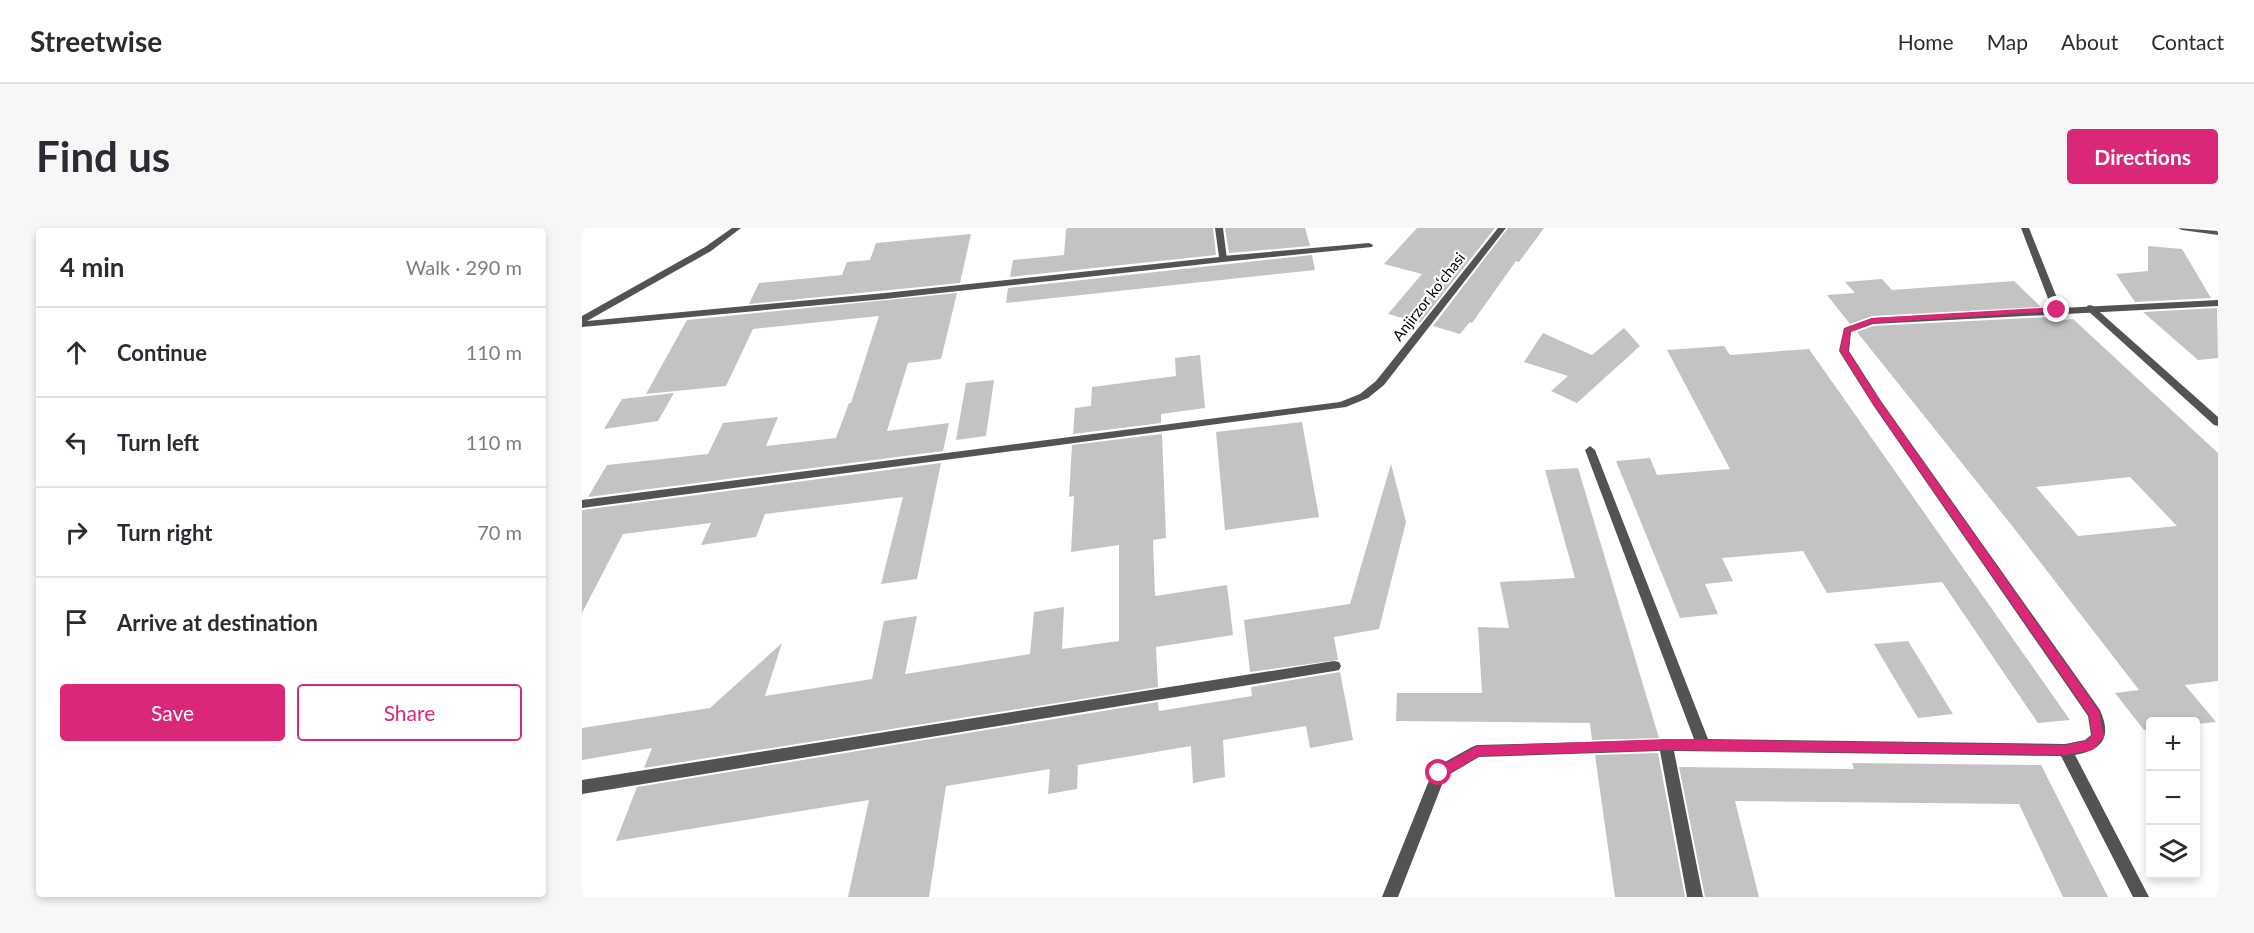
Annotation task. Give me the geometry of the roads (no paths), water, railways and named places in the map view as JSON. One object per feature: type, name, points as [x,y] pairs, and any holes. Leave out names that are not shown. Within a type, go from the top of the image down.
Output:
[{"type":"street","points":[[582,322],[708,249],[737,228]]},
{"type":"street","points":[[1219,228],[1223,259]]},
{"type":"street","name":"Anjirzor koʻchasi","points":[[582,504],[1342,405],[1364,396],[1380,384],[1502,228]]},
{"type":"street","points":[[2025,228],[2057,310]]},
{"type":"street","points":[[2182,228],[2218,233]]},
{"type":"street","points":[[582,322],[885,296],[1369,245]]},
{"type":"street","points":[[1390,897],[1439,773],[1477,751],[1666,744],[2065,750],[2089,746],[2098,737],[2095,714],[1876,403],[1844,351],[1847,330],[1872,321],[2218,303]]},
{"type":"street","points":[[2090,308],[2218,423]]},
{"type":"street","points":[[1590,450],[1704,746]]},
{"type":"street","points":[[582,787],[1334,666]]},
{"type":"street","points":[[1666,744],[1695,897]]},
{"type":"street","points":[[2065,750],[2141,897]]}]
